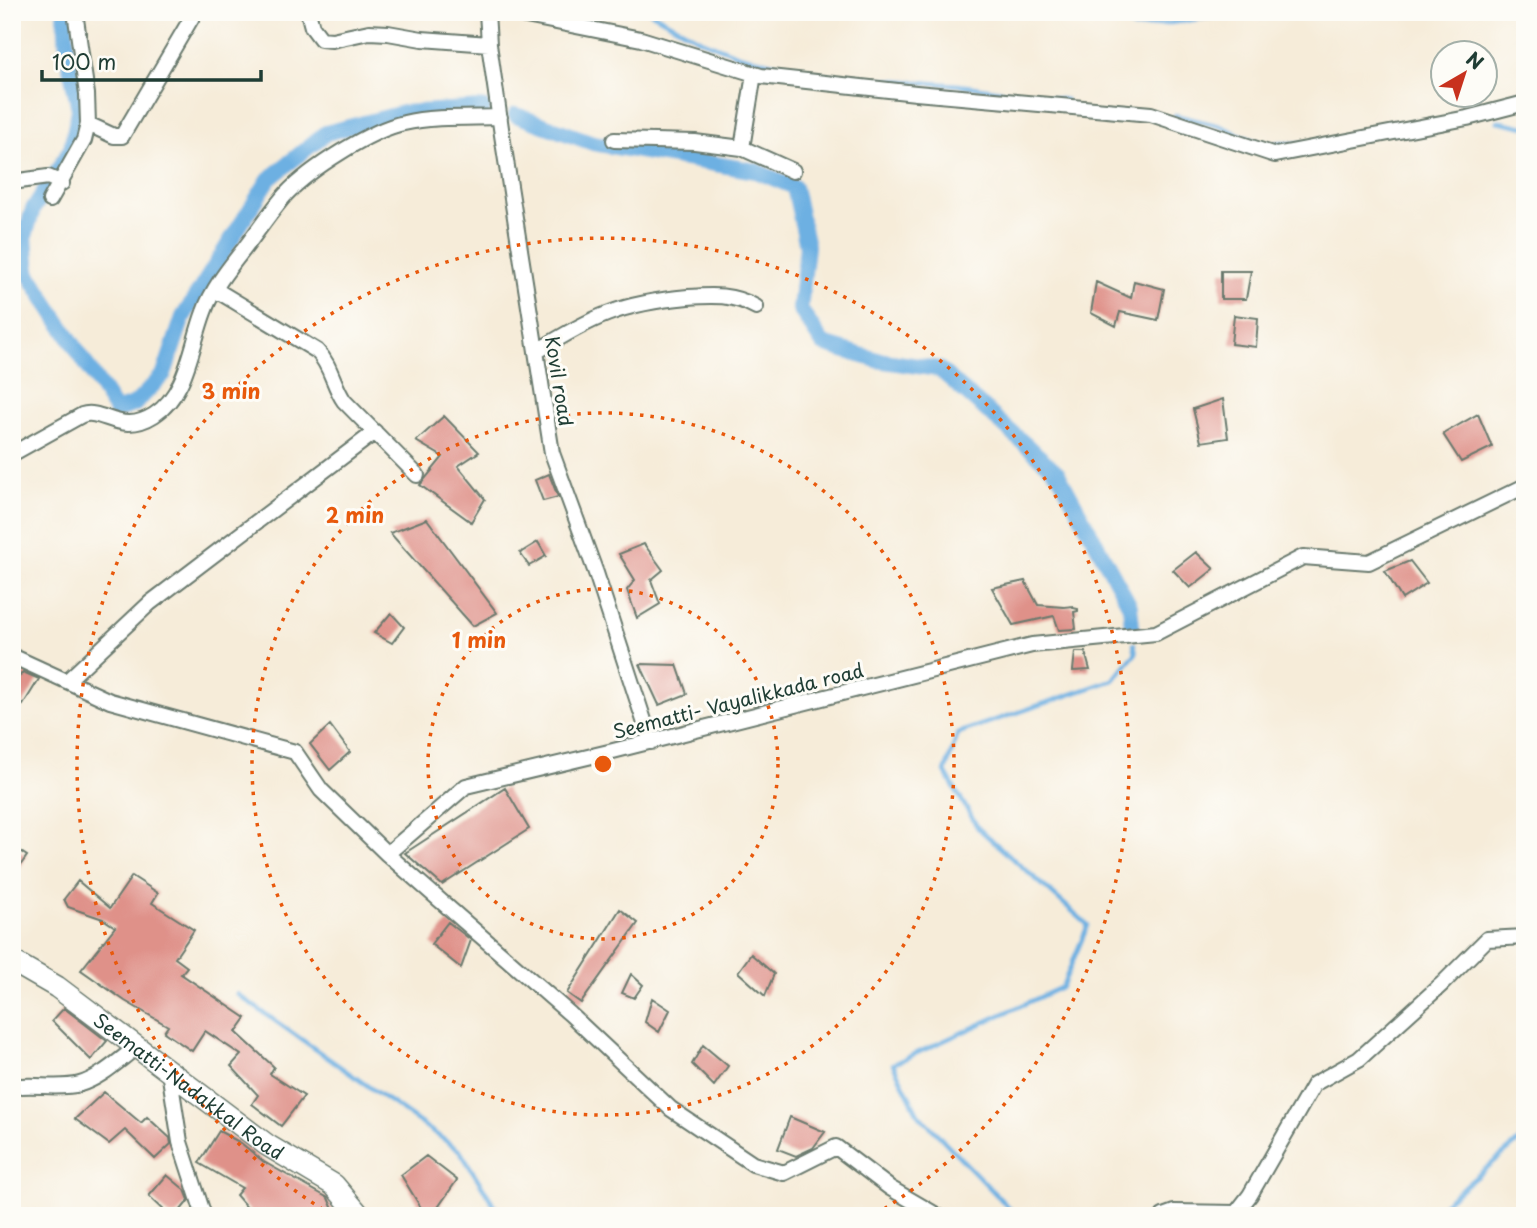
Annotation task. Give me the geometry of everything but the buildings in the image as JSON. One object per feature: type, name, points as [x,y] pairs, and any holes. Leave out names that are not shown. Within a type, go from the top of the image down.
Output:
[{"type":"street","points":[[50,200],[84,140],[88,124],[87,94],[75,12]]},
{"type":"street","points":[[88,124],[114,136],[122,136],[194,12]]},
{"type":"street","points":[[308,12],[312,27],[321,39],[332,40],[369,32],[489,44]]},
{"type":"street","name":"Kovil road","points":[[487,12],[489,44],[552,453],[596,573],[651,742]]},
{"type":"street","points":[[506,12],[640,39],[754,74],[916,93],[1151,114],[1275,155],[1468,118],[1525,103]]},
{"type":"street","points":[[742,148],[754,74]]},
{"type":"street","points":[[12,454],[88,413],[120,424],[133,423],[153,415],[172,398],[190,360],[205,309],[226,272],[286,195],[305,177],[348,148],[404,123],[500,117]]},
{"type":"street","points":[[614,140],[695,142],[742,148],[793,172]]},
{"type":"street","points":[[12,182],[48,177],[62,183]]},
{"type":"street","points":[[216,290],[317,351],[325,359],[337,391],[417,475]]},
{"type":"street","points":[[536,352],[577,326],[610,311],[650,300],[728,295],[743,299],[756,307]]},
{"type":"street","points":[[67,681],[150,603],[375,432]]},
{"type":"street","name":"Seematti- Vayalikkada road","points":[[387,854],[466,786],[651,742],[1031,645],[1156,633],[1303,557],[1369,562],[1525,486]]},
{"type":"street","points":[[12,656],[110,701],[295,752],[321,790],[387,854],[570,1014],[671,1109],[753,1164],[784,1173],[836,1147],[890,1188],[939,1216]]},
{"type":"street","points":[[1163,1216],[1174,1212],[1236,1213],[1250,1195],[1314,1084],[1359,1059],[1487,939],[1525,937]]},
{"type":"street","name":"Seematti-Nadakkal Road","points":[[12,961],[57,987],[267,1145],[334,1185],[360,1216]]},
{"type":"street","points":[[12,1087],[80,1084],[101,1073],[137,1047]]},
{"type":"street","points":[[169,1071],[180,1142],[204,1216]]},
{"type":"waterway","points":[[65,12],[67,52],[79,109],[71,149],[33,209],[25,236],[28,273],[116,411],[135,404],[164,374],[183,317],[269,179],[326,133],[403,113],[483,108]]},
{"type":"waterway","points":[[650,12],[701,40],[739,55],[823,75],[959,85],[1066,100]]},
{"type":"waterway","points":[[1095,12],[1135,28],[1247,12]]},
{"type":"waterway","points":[[516,115],[593,143],[756,171],[794,187],[807,246],[800,309],[823,344],[877,360],[939,369],[1058,473],[1130,606],[1132,626]]},
{"type":"waterway","points":[[1175,115],[1220,126],[1262,144],[1305,143]]},
{"type":"waterway","points":[[1497,121],[1525,127]]},
{"type":"waterway","points":[[1007,1216],[1011,1210],[918,1114],[893,1064],[1062,987],[1088,925],[978,828],[945,772],[958,733],[1113,680],[1136,653],[1134,644]]},
{"type":"waterway","points":[[237,994],[460,1151],[501,1216]]},
{"type":"waterway","points":[[1429,1216],[1525,1136]]}]
